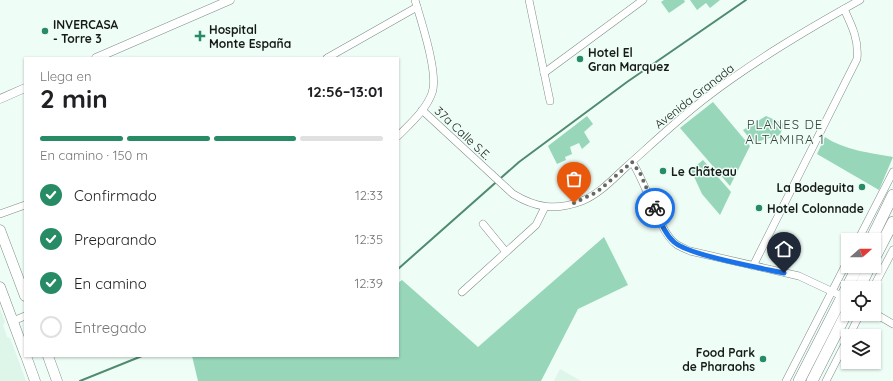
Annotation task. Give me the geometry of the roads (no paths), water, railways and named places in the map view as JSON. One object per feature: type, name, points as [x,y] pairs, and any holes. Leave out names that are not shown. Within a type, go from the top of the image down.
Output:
[{"type":"highway","points":[[874,233],[893,195]]},
{"type":"highway","points":[[881,245],[893,222]]},
{"type":"highway","points":[[799,381],[841,307]]},
{"type":"highway","points":[[812,381],[842,321]]},
{"type":"main road","points":[[0,230],[24,293]]},
{"type":"main road","points":[[0,287],[24,352]]},
{"type":"main road","points":[[26,357],[35,381]]},
{"type":"main road","points":[[48,357],[57,381]]},
{"type":"street","points":[[98,57],[230,0]]},
{"type":"street","points":[[529,0],[550,101]]},
{"type":"street","points":[[544,73],[643,0]]},
{"type":"street","name":"Avenida Granada","points":[[545,208],[566,206],[583,200],[597,192],[666,130],[707,96],[763,58],[860,0]]},
{"type":"street","points":[[329,57],[416,4]]},
{"type":"street","name":"37a Calle S.E.","points":[[416,4],[434,82],[432,93],[422,110],[513,194],[528,203],[545,208]]},
{"type":"street","points":[[753,266],[857,59],[858,47],[856,35],[844,9]]},
{"type":"street","points":[[0,99],[24,88]]},
{"type":"street","points":[[399,135],[422,110]]},
{"type":"street","points":[[632,162],[640,173],[667,234],[676,244],[690,251],[799,276],[841,296]]},
{"type":"street","points":[[862,233],[893,172]]},
{"type":"street","points":[[0,214],[24,206]]},
{"type":"street","points":[[462,292],[536,225],[545,208]]},
{"type":"street","points":[[483,224],[506,252]]},
{"type":"street","points":[[877,281],[893,250]]},
{"type":"street","points":[[786,381],[841,273]]},
{"type":"street","points":[[13,321],[24,316]]},
{"type":"street","points":[[881,317],[893,324]]},
{"type":"street","points":[[826,381],[841,351]]},
{"type":"waterway","points":[[399,268],[519,162],[627,82],[746,0]]},
{"type":"waterway","points":[[80,381],[140,357]]},
{"type":"place","name":"INVERCASA - Torre 3","points":[[45,31]]},
{"type":"place","name":"Hospital Monte España","points":[[200,36]]},
{"type":"place","name":"Hotel El Gran Marquez","points":[[580,59]]},
{"type":"place","name":"Le Chãteau","points":[[663,171]]},
{"type":"place","name":"La Bodeguita","points":[[862,187]]},
{"type":"place","name":"Hotel Colonnade","points":[[759,208]]},
{"type":"place","name":"Food Park de Pharaohs","points":[[763,359]]},
{"type":"district","name":"PLANES DE ALTAMIRA 1","points":[[785,132]]}]
